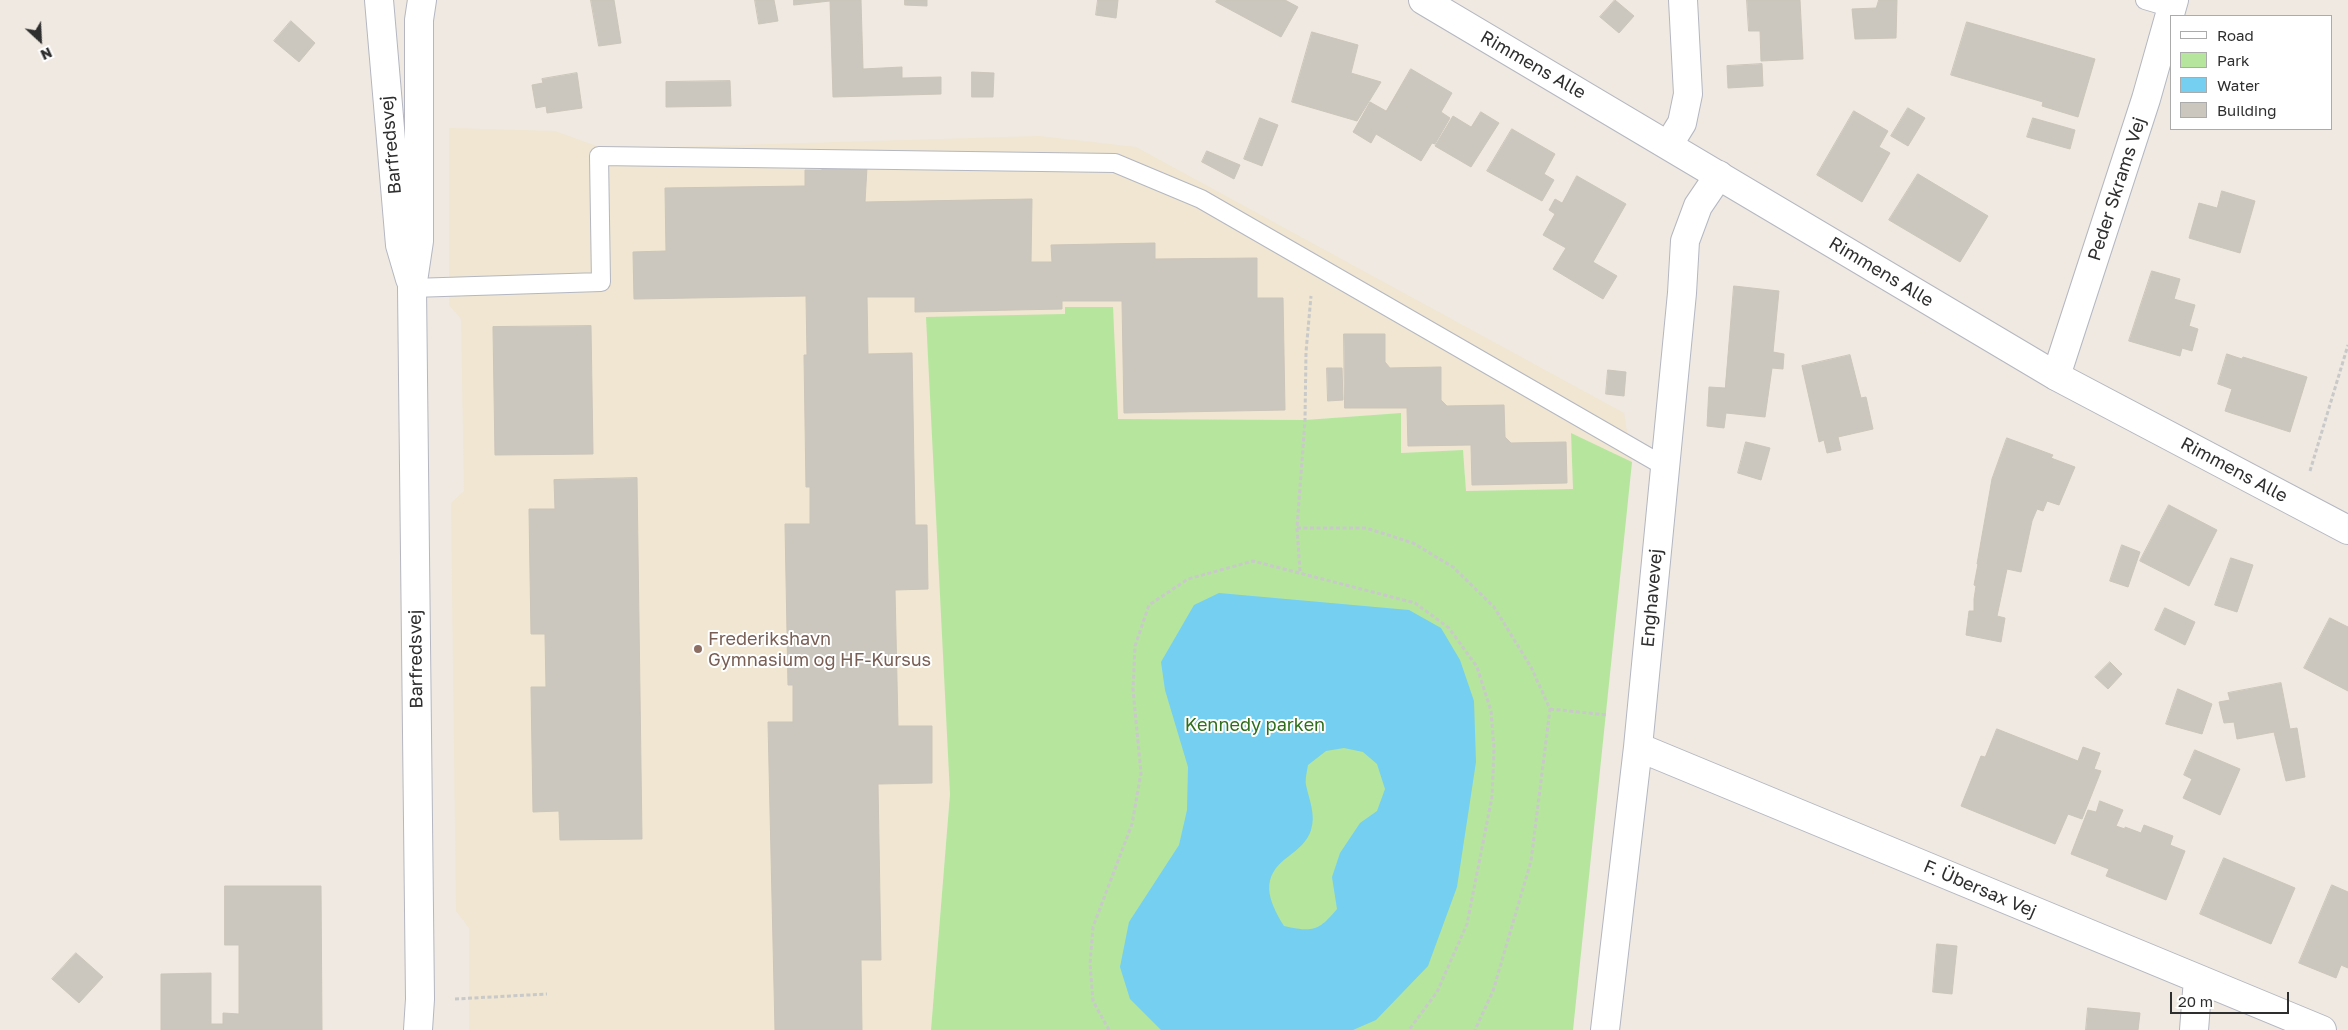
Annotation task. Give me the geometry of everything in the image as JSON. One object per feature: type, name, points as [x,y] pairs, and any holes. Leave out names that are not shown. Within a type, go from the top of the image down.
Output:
[{"type":"street","name":"Barfredsvej","points":[[379,0],[400,245],[412,288]]},
{"type":"street","name":"Barfredsvej","points":[[418,1030],[420,1000],[412,288],[420,241],[420,20],[422,0]]},
{"type":"street","name":"Rimmens Alle","points":[[1423,0],[1669,144],[2056,376],[2348,530]]},
{"type":"street","points":[[1669,144],[1682,123],[1688,94],[1683,0]]},
{"type":"street","name":"Peder Skrams Vej","points":[[2056,376],[2146,99],[2173,4]]},
{"type":"street","name":"Enghavevej","points":[[1606,1030],[1638,746],[1682,293],[1685,241],[1698,206],[1719,175]]},
{"type":"street","name":"F. Übersax Vej","points":[[1638,746],[2322,1030]]},
{"type":"street","points":[[2194,1030],[2198,979]]},
{"type":"lane","points":[[2145,0],[2173,4]]},
{"type":"lane","points":[[412,288],[600,282],[599,156],[1114,163],[1201,199],[1664,466]]},
{"type":"path","points":[[1300,572],[1297,528],[1313,263]]},
{"type":"path","points":[[2300,505],[2348,345]]},
{"type":"path","points":[[1297,528],[1366,528],[1414,543],[1453,567],[1494,607],[1531,668],[1550,709],[1531,861],[1493,992],[1474,1030]]},
{"type":"path","points":[[1108,1030],[1093,1001],[1090,964],[1093,927],[1132,824],[1141,773],[1134,690],[1135,646],[1149,605],[1188,579],[1253,561],[1415,603],[1449,628],[1477,667],[1491,711],[1494,749],[1492,797],[1467,924],[1437,992],[1410,1030]]},
{"type":"path","points":[[1550,709],[1606,714]]},
{"type":"path","points":[[420,1000],[546,994]]},
{"type":"shaded area","name":"Frederikshavn Gymnasium og HF-Kursus","points":[[449,128],[555,131],[605,149],[1039,136],[1136,147],[1624,413],[1632,462],[1571,433],[1573,489],[1466,491],[1463,450],[1400,453],[1400,413],[1305,420],[1118,419],[1065,307],[1066,314],[950,794],[931,1030],[469,1030],[469,928],[456,911],[451,503],[464,491],[461,319],[449,305]]},
{"type":"green space","name":"Kennedy parken","points":[[1065,307],[1113,307],[1118,419],[1305,420],[1401,413],[1401,453],[1463,450],[1466,491],[1573,489],[1571,433],[1632,462],[1573,1030],[931,1030],[950,794],[926,317],[1065,314]]},
{"type":"water","points":[[1219,593],[1409,610],[1441,628],[1460,660],[1474,701],[1476,762],[1457,887],[1428,966],[1376,1020],[1353,1030],[1161,1030],[1130,999],[1120,967],[1129,922],[1179,845],[1187,810],[1188,767],[1165,690],[1161,662],[1194,605]],"holes":[[[1344,748],[1363,752],[1377,764],[1385,789],[1377,811],[1360,823],[1340,853],[1332,877],[1337,909],[1325,922],[1314,928],[1301,929],[1284,926],[1271,898],[1270,881],[1273,872],[1302,845],[1311,830],[1312,813],[1306,783],[1308,765],[1326,751]]]},
{"type":"building","points":[[591,0],[614,0],[621,43],[599,46]]},
{"type":"building","points":[[755,0],[774,0],[778,21],[759,24]]},
{"type":"building","points":[[794,0],[861,0],[863,69],[902,67],[902,78],[941,77],[941,94],[833,97],[830,1],[794,5]]},
{"type":"building","points":[[905,0],[927,0],[927,6],[905,5]]},
{"type":"building","points":[[1098,0],[1118,0],[1116,18],[1096,15]]},
{"type":"building","points":[[1217,0],[1285,0],[1298,7],[1281,37],[1216,2]]},
{"type":"building","points":[[1615,0],[1634,16],[1619,33],[1600,17]]},
{"type":"building","points":[[1747,0],[1800,0],[1803,59],[1761,61],[1760,31],[1749,31]]},
{"type":"building","points":[[1879,0],[1897,0],[1896,38],[1855,39],[1852,9],[1876,8]]},
{"type":"building","points":[[291,21],[315,43],[299,62],[274,41]]},
{"type":"building","points":[[1967,22],[2095,59],[2078,117],[2042,106],[2043,102],[1951,75]]},
{"type":"building","points":[[1312,32],[1358,45],[1351,73],[1381,82],[1357,121],[1292,102]]},
{"type":"building","points":[[1762,64],[1763,86],[1728,88],[1727,66]]},
{"type":"building","points":[[1411,69],[1452,93],[1441,112],[1450,118],[1435,144],[1432,143],[1421,161],[1376,134],[1371,143],[1353,132],[1370,102],[1386,111]]},
{"type":"building","points":[[972,72],[994,73],[993,97],[972,97]]},
{"type":"building","points":[[577,73],[582,108],[547,113],[546,106],[536,108],[532,85],[543,83],[542,79]]},
{"type":"building","points":[[730,81],[731,106],[666,107],[666,82]]},
{"type":"building","points":[[1908,108],[1925,118],[1908,146],[1891,136]]},
{"type":"building","points":[[1854,111],[1888,131],[1879,147],[1890,153],[1862,202],[1817,175]]},
{"type":"building","points":[[1481,112],[1499,123],[1471,167],[1435,146],[1453,116],[1471,127]]},
{"type":"building","points":[[1260,118],[1278,125],[1262,166],[1244,159]]},
{"type":"building","points":[[2033,118],[2075,130],[2070,149],[2027,137]]},
{"type":"building","points":[[1512,129],[1555,154],[1544,174],[1554,180],[1542,201],[1487,171]]},
{"type":"building","points":[[1207,151],[1240,165],[1234,179],[1202,162]]},
{"type":"building","points":[[867,167],[865,202],[1032,199],[1031,262],[1052,262],[1051,245],[1155,243],[1155,259],[1257,258],[1257,298],[1283,298],[1285,410],[1124,413],[1122,301],[1062,301],[1062,309],[915,312],[915,297],[867,297],[868,354],[912,353],[915,525],[927,525],[928,589],[895,590],[898,726],[932,726],[932,783],[878,784],[881,960],[861,960],[862,1030],[775,1030],[768,722],[793,722],[793,685],[788,685],[785,524],[810,524],[810,487],[806,487],[804,355],[807,355],[806,296],[634,299],[633,252],[666,251],[665,188],[805,186],[805,170]]},
{"type":"building","points":[[1918,174],[1988,216],[1960,262],[1889,220]]},
{"type":"building","points":[[1577,176],[1626,204],[1593,262],[1617,276],[1603,299],[1553,269],[1566,248],[1543,235],[1555,214],[1549,210],[1555,199],[1562,203]]},
{"type":"building","points":[[2222,191],[2255,201],[2240,253],[2189,238],[2199,203],[2217,208]]},
{"type":"building","points":[[2152,271],[2180,279],[2174,299],[2195,305],[2189,326],[2198,329],[2192,351],[2182,348],[2180,356],[2129,341]]},
{"type":"building","points":[[1734,286],[1779,291],[1773,352],[1784,354],[1783,369],[1772,368],[1765,417],[1726,413],[1724,428],[1707,426],[1709,387],[1725,388]]},
{"type":"building","points":[[591,326],[593,454],[495,455],[493,327]]},
{"type":"building","points":[[1344,334],[1385,334],[1385,362],[1390,368],[1441,367],[1441,400],[1447,406],[1504,405],[1505,437],[1511,443],[1566,442],[1567,483],[1472,485],[1471,445],[1408,446],[1407,408],[1345,408]]},
{"type":"building","points":[[2227,354],[2242,359],[2243,357],[2307,377],[2290,432],[2225,411],[2232,389],[2218,384]]},
{"type":"building","points":[[1850,355],[1861,398],[1866,397],[1873,429],[1838,437],[1841,450],[1827,453],[1824,440],[1819,442],[1802,366]]},
{"type":"building","points":[[1327,368],[1342,368],[1343,400],[1328,401]]},
{"type":"building","points":[[1608,370],[1626,372],[1624,396],[1606,394]]},
{"type":"building","points":[[2007,438],[2053,455],[2051,458],[2075,467],[2059,505],[2047,501],[2043,511],[2037,509],[2032,521],[2021,572],[2007,569],[1997,616],[2005,618],[2001,642],[1966,635],[1969,611],[1974,611],[1976,586],[1974,585],[1992,479]]},
{"type":"building","points":[[1746,442],[1770,448],[1761,480],[1738,473]]},
{"type":"building","points":[[637,478],[642,839],[560,840],[559,811],[533,812],[531,687],[546,687],[545,634],[531,634],[529,509],[555,509],[554,480]]},
{"type":"building","points":[[2169,505],[2217,530],[2189,586],[2140,561]]},
{"type":"building","points":[[2122,545],[2140,552],[2128,587],[2110,581]]},
{"type":"building","points":[[2231,558],[2253,565],[2237,612],[2215,605]]},
{"type":"building","points":[[2165,608],[2195,622],[2185,645],[2155,630]]},
{"type":"building","points":[[2330,618],[2348,627],[2348,691],[2304,668]]},
{"type":"building","points":[[2110,662],[2122,674],[2108,689],[2095,677]]},
{"type":"building","points":[[2281,683],[2290,729],[2297,728],[2305,777],[2286,781],[2274,732],[2237,739],[2234,722],[2224,723],[2219,702],[2230,700],[2228,693]]},
{"type":"building","points":[[2178,689],[2212,704],[2202,734],[2166,724]]},
{"type":"building","points":[[1997,729],[2078,761],[2083,747],[2100,753],[2094,769],[2101,771],[2082,819],[2068,814],[2055,844],[1961,806],[1981,756],[1985,757]]},
{"type":"building","points":[[2195,750],[2240,769],[2220,815],[2183,798],[2192,779],[2184,775]]},
{"type":"building","points":[[2100,801],[2123,810],[2116,826],[2141,833],[2144,825],[2173,836],[2170,845],[2185,851],[2166,900],[2106,876],[2109,869],[2071,854],[2088,810],[2096,812]]},
{"type":"building","points":[[2224,858],[2295,888],[2271,944],[2200,914]]},
{"type":"building","points":[[2332,885],[2348,892],[2348,968],[2341,965],[2336,978],[2299,963]]},
{"type":"building","points":[[225,886],[321,886],[322,1030],[161,1030],[161,974],[211,973],[211,1024],[223,1024],[223,1013],[239,1014],[239,945],[225,945]]},
{"type":"building","points":[[1937,944],[1957,946],[1952,994],[1933,992]]},
{"type":"building","points":[[76,953],[103,977],[79,1003],[52,979]]},
{"type":"building","points":[[2088,1008],[2140,1013],[2138,1030],[2086,1030]]},
{"type":"place","name":"Frederikshavn Gymnasium og HF-Kursus","points":[[698,649]]}]
